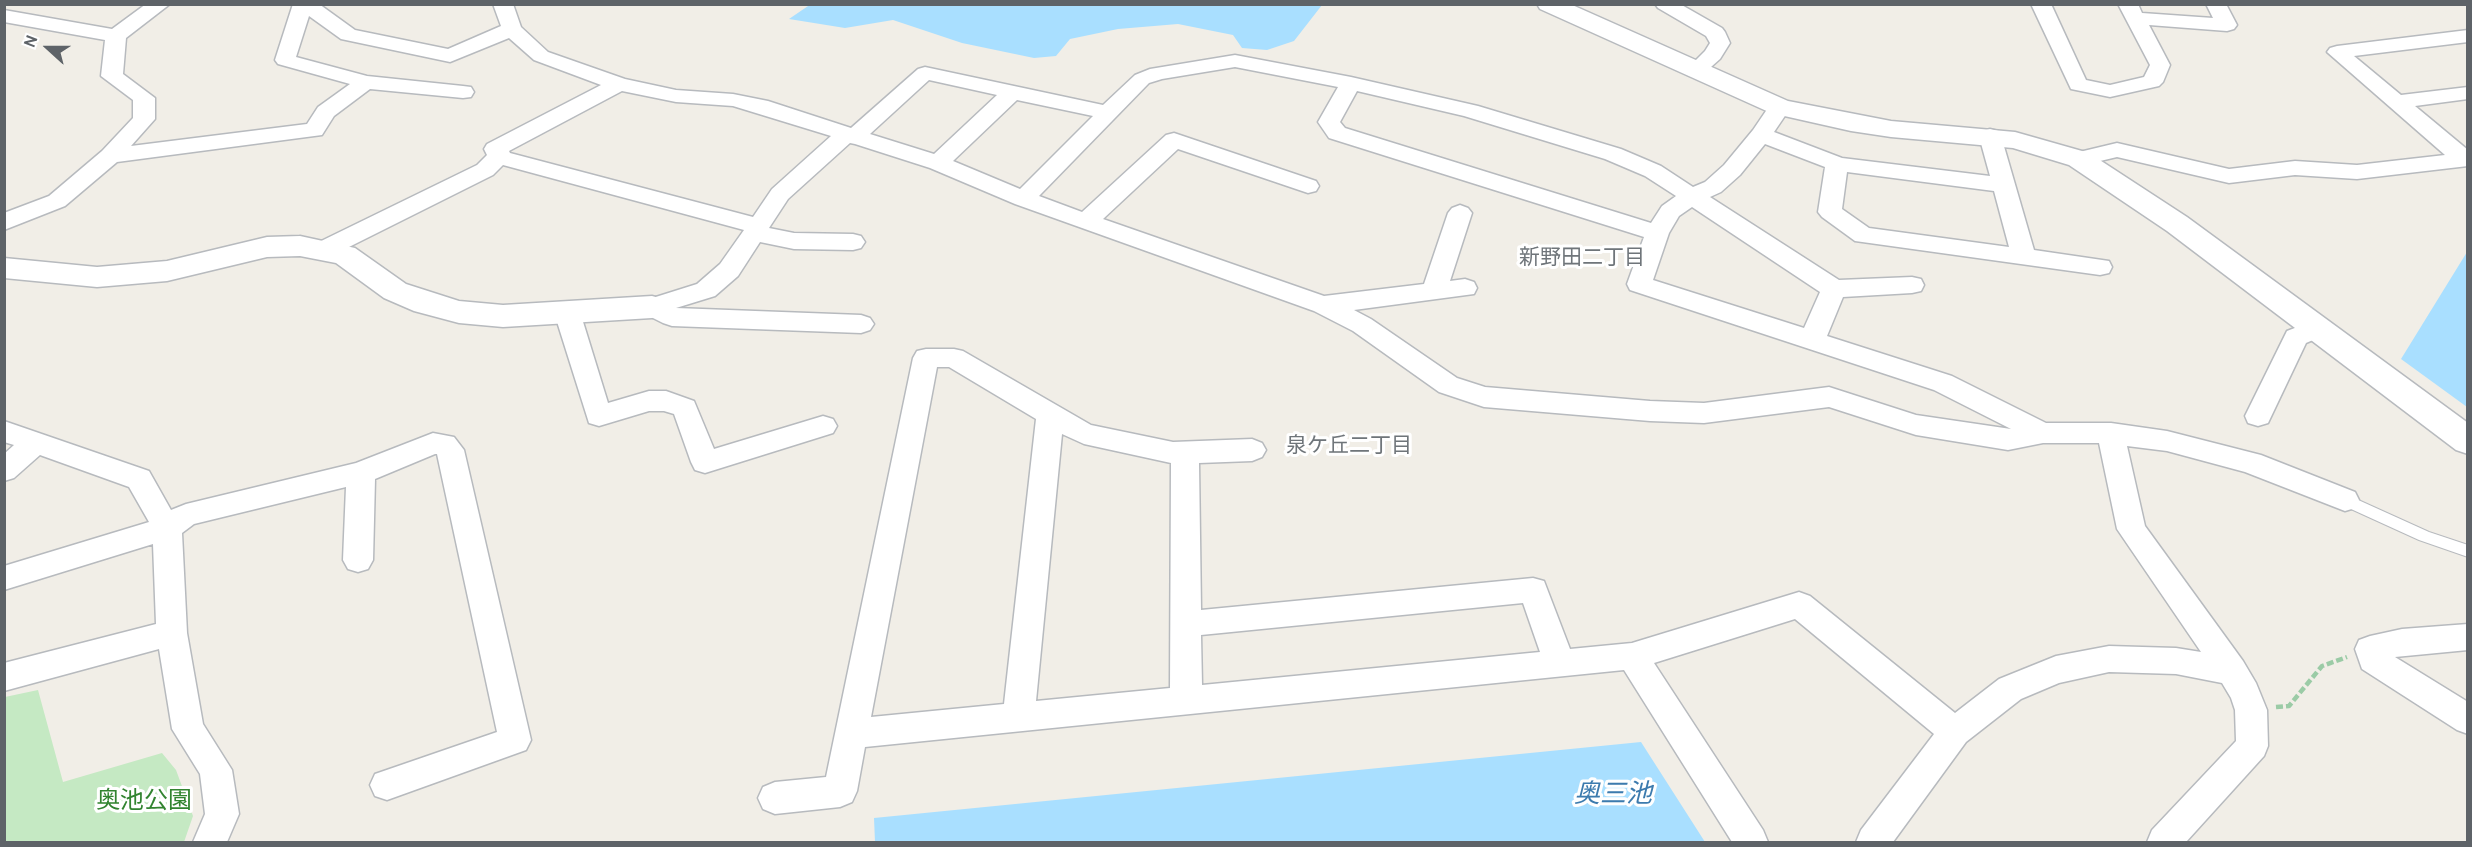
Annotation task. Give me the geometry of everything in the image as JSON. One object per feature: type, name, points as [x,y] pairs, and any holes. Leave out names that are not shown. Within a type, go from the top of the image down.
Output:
[{"type":"street","points":[[4,16],[116,36],[160,4]]},
{"type":"street","points":[[450,56],[348,35],[304,4],[285,60],[366,82],[463,92]]},
{"type":"street","points":[[503,4],[512,29],[541,56],[619,84],[676,96],[733,100],[760,106],[938,163],[1023,199],[1323,305],[1362,325],[1448,385],[1484,398],[1704,413],[1829,397],[1916,425],[2008,440],[2043,433],[2112,433],[2167,441],[2251,463],[2345,500]]},
{"type":"street","points":[[1549,4],[1780,107],[1851,123],[1891,129],[1990,136],[2044,147],[2079,159],[2177,224],[2468,441]]},
{"type":"street","points":[[1665,4],[1715,32],[1720,43],[1713,55],[1695,71]]},
{"type":"street","points":[[2041,4],[2078,85],[2110,91],[2152,82],[2160,65],[2132,11]]},
{"type":"street","points":[[2132,11],[2227,25],[2216,4]]},
{"type":"street","points":[[420,87],[450,56],[512,29]]},
{"type":"street","points":[[4,222],[57,201],[110,156],[144,119],[144,98],[112,76],[116,36]]},
{"type":"street","points":[[2466,159],[2337,51],[2468,36]]},
{"type":"street","points":[[1023,199],[1142,79],[1157,74],[1234,61],[1352,83],[1470,111],[1613,154],[1653,171],[1834,289],[1912,285]]},
{"type":"street","points":[[4,268],[98,277],[167,271],[267,247],[300,246],[345,255],[395,291],[425,303],[459,312],[503,315],[652,307],[706,290],[729,270],[780,194],[925,73],[1108,113]]},
{"type":"street","points":[[110,156],[314,130],[326,112],[366,82]]},
{"type":"street","points":[[1352,83],[1329,122],[1337,133],[1657,233]]},
{"type":"street","points":[[323,250],[485,170],[498,157],[499,153],[495,149],[619,84]]},
{"type":"street","points":[[938,163],[1013,92]]},
{"type":"street","points":[[2397,102],[2468,93]]},
{"type":"street","points":[[1780,107],[1761,135],[1732,170],[1713,187],[1692,196],[1670,212],[1657,233],[1639,284],[1943,383],[2043,433]]},
{"type":"street","points":[[1761,135],[1822,156],[1837,164],[2005,185]]},
{"type":"street","points":[[1990,136],[2024,257]]},
{"type":"street","points":[[1086,221],[1174,140],[1308,186]]},
{"type":"street","points":[[2079,159],[2117,150],[2229,176],[2295,168],[2357,172],[2466,159]]},
{"type":"street","points":[[498,157],[794,241],[853,242]]},
{"type":"street","points":[[1837,164],[1830,212],[1863,235],[2100,267]]},
{"type":"street","points":[[1434,292],[1460,213]]},
{"type":"street","points":[[1323,305],[1465,288]]},
{"type":"street","points":[[1812,340],[1834,289]]},
{"type":"street","points":[[652,307],[672,317],[861,324]]},
{"type":"street","points":[[567,312],[599,416],[649,401],[666,401],[685,408],[705,462],[823,426]]},
{"type":"street","points":[[2258,416],[2296,337],[2318,328]]},
{"type":"street","points":[[775,798],[840,791],[926,358],[954,358],[1084,434],[1173,453],[1252,450]]},
{"type":"street","points":[[1018,718],[1050,414]]},
{"type":"street","points":[[4,431],[139,479],[167,528],[172,633],[188,729],[216,770],[222,814],[210,843]]},
{"type":"street","points":[[2112,433],[2131,529],[2232,671],[2245,693],[2251,710],[2252,746],[2164,843]]},
{"type":"street","points":[[4,470],[36,442]]},
{"type":"street","points":[[4,578],[167,528],[186,515],[361,472],[433,443],[444,444],[450,450],[515,741],[387,785]]},
{"type":"street","points":[[1185,452],[1186,701]]},
{"type":"street","points":[[358,560],[361,472]]},
{"type":"street","points":[[1186,624],[1533,590],[1560,663]]},
{"type":"street","points":[[850,734],[1632,656],[1799,605],[1956,732]]},
{"type":"street","points":[[4,677],[172,633]]},
{"type":"street","points":[[2468,637],[2402,642],[2370,649],[2373,658],[2468,720]]},
{"type":"street","points":[[1632,656],[1751,843]]},
{"type":"street","points":[[1873,843],[1956,732],[2010,689],[2056,669],[2109,659],[2176,661],[2232,671]]},
{"type":"lane","points":[[2345,500],[2424,536],[2468,551]]},
{"type":"path","points":[[2251,710],[2289,706],[2322,666],[2370,649]]},
{"type":"green space","name":"奥池公園","points":[[38,690],[63,782],[162,753],[176,770],[193,816],[184,842],[5,842],[5,697]]},
{"type":"water","points":[[811,4],[1322,5],[1294,41],[1267,50],[1242,48],[1233,35],[1178,24],[1118,29],[1070,39],[1056,56],[1034,58],[962,43],[893,20],[845,28],[789,19]]},
{"type":"water","points":[[2467,252],[2467,407],[2401,359]]},
{"type":"water","name":"奥三池","points":[[1641,742],[1705,842],[875,842],[874,818]]},
{"type":"district","name":"新野田二丁目","points":[[1582,258]]},
{"type":"district","name":"泉ケ丘二丁目","points":[[1349,446]]}]
